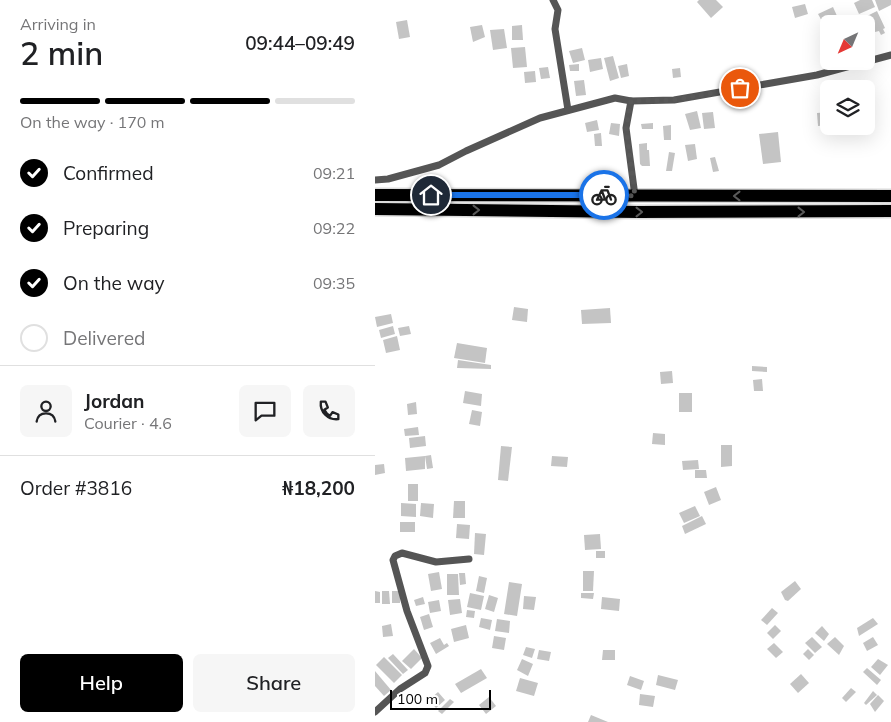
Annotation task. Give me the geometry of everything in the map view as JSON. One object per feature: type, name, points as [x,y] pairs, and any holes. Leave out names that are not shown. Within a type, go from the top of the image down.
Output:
[{"type":"highway","points":[[375,195],[891,196]]},
{"type":"highway","points":[[375,209],[638,212],[891,211]]},
{"type":"street","points":[[553,0],[557,10],[555,29],[568,110]]},
{"type":"street","points":[[375,180],[388,179],[439,165],[531,122],[615,98],[631,101],[674,100],[817,75],[891,55]]},
{"type":"street","points":[[631,101],[626,128],[635,196]]},
{"type":"street","points":[[375,712],[400,689],[425,673],[427,666],[407,611],[393,560],[395,556],[403,553],[436,562],[469,559]]},
{"type":"building","points":[[699,0],[716,0],[723,7],[711,18],[697,2]]},
{"type":"building","points":[[860,0],[872,0],[875,7],[859,14],[854,3]]},
{"type":"building","points":[[875,0],[891,0],[891,5],[879,11]]},
{"type":"building","points":[[805,4],[808,14],[795,18],[792,7]]},
{"type":"building","points":[[833,7],[837,15],[820,15],[820,18],[818,14]]},
{"type":"building","points":[[877,11],[885,28],[883,29],[885,33],[881,35],[879,31],[875,32],[875,15],[869,15]]},
{"type":"building","points":[[407,20],[410,37],[399,39],[396,22]]},
{"type":"building","points":[[482,25],[485,37],[473,42],[470,27]]},
{"type":"building","points":[[522,25],[523,40],[512,40],[512,26]]},
{"type":"building","points":[[504,29],[507,48],[493,50],[490,30]]},
{"type":"building","points":[[525,47],[527,67],[513,68],[511,48]]},
{"type":"building","points":[[582,48],[585,60],[573,63],[569,51]]},
{"type":"building","points":[[613,56],[619,78],[610,81],[604,58]]},
{"type":"building","points":[[601,58],[603,69],[590,72],[588,60]]},
{"type":"building","points":[[579,64],[579,71],[570,71],[569,65]]},
{"type":"building","points":[[627,64],[629,76],[621,78],[618,66]]},
{"type":"building","points":[[548,67],[550,78],[541,79],[539,68]]},
{"type":"building","points":[[680,68],[681,77],[673,78],[672,69]]},
{"type":"building","points":[[535,71],[536,82],[525,83],[524,72]]},
{"type":"building","points":[[584,80],[586,95],[576,96],[574,81]]},
{"type":"building","points":[[697,111],[701,128],[690,130],[685,114]]},
{"type":"building","points":[[713,112],[715,128],[704,129],[702,113]]},
{"type":"building","points":[[817,113],[820,113],[820,126],[818,126]]},
{"type":"building","points":[[597,120],[599,130],[587,132],[585,123]]},
{"type":"building","points":[[611,123],[620,124],[619,136],[609,134]]},
{"type":"building","points":[[653,123],[653,129],[642,129],[641,124]]},
{"type":"building","points":[[671,125],[671,140],[664,140],[663,126]]},
{"type":"building","points":[[778,132],[781,162],[763,164],[759,134]]},
{"type":"building","points":[[601,133],[602,146],[595,146],[594,134]]},
{"type":"building","points":[[647,143],[650,166],[642,166],[640,164],[639,144]]},
{"type":"building","points":[[695,144],[697,159],[688,161],[685,145]]},
{"type":"building","points":[[669,152],[675,153],[672,171],[666,171]]},
{"type":"building","points":[[715,157],[719,171],[713,172],[710,158]]},
{"type":"building","points":[[514,307],[528,309],[527,322],[512,320]]},
{"type":"building","points":[[610,308],[611,323],[582,324],[581,310]]},
{"type":"building","points":[[391,314],[393,323],[377,327],[375,317]]},
{"type":"building","points":[[393,326],[395,334],[381,338],[379,330]]},
{"type":"building","points":[[409,326],[411,334],[400,336],[398,328]]},
{"type":"building","points":[[397,336],[400,350],[386,353],[383,340]]},
{"type":"building","points":[[457,343],[487,348],[485,363],[454,358]]},
{"type":"building","points":[[458,360],[491,365],[491,369],[457,368]]},
{"type":"building","points":[[752,366],[767,367],[767,372],[752,371]]},
{"type":"building","points":[[672,371],[673,383],[661,384],[660,372]]},
{"type":"building","points":[[762,379],[763,391],[754,391],[753,380]]},
{"type":"building","points":[[465,391],[482,394],[481,406],[463,403]]},
{"type":"building","points":[[679,393],[692,393],[692,412],[679,412]]},
{"type":"building","points":[[416,402],[417,414],[408,415],[407,404]]},
{"type":"building","points":[[472,410],[482,412],[480,426],[469,424]]},
{"type":"building","points":[[418,427],[419,435],[405,436],[404,429]]},
{"type":"building","points":[[653,433],[665,434],[665,445],[652,444]]},
{"type":"building","points":[[425,436],[426,446],[410,448],[409,438]]},
{"type":"building","points":[[721,445],[732,445],[732,466],[721,467]]},
{"type":"building","points":[[501,446],[512,447],[508,481],[498,480]]},
{"type":"building","points":[[431,455],[433,468],[427,469],[425,456]]},
{"type":"building","points":[[425,456],[425,469],[406,471],[405,458]]},
{"type":"building","points":[[552,456],[568,457],[567,467],[551,466]]},
{"type":"building","points":[[698,460],[699,469],[683,470],[682,461]]},
{"type":"building","points":[[384,464],[385,473],[375,475],[375,465]]},
{"type":"building","points":[[695,470],[706,470],[707,478],[695,478]]},
{"type":"building","points":[[408,484],[418,484],[418,501],[408,501]]},
{"type":"building","points":[[716,487],[721,500],[709,505],[704,492]]},
{"type":"building","points":[[454,501],[465,501],[465,518],[453,518]]},
{"type":"building","points":[[401,503],[416,504],[416,517],[401,516]]},
{"type":"building","points":[[421,503],[434,504],[433,518],[420,516]]},
{"type":"building","points":[[695,506],[700,516],[684,523],[679,513]]},
{"type":"building","points":[[702,516],[706,524],[685,534],[682,526]]},
{"type":"building","points":[[400,522],[415,522],[415,532],[400,532]]},
{"type":"building","points":[[457,524],[470,525],[469,539],[456,538]]},
{"type":"building","points":[[475,533],[486,534],[484,555],[474,554]]},
{"type":"building","points":[[600,534],[601,549],[585,550],[584,535]]},
{"type":"building","points":[[596,551],[605,551],[605,558],[596,558]]},
{"type":"building","points":[[583,571],[594,571],[593,591],[583,591]]},
{"type":"building","points":[[439,572],[442,589],[431,591],[428,574]]},
{"type":"building","points":[[459,573],[465,573],[466,584],[460,585]]},
{"type":"building","points":[[447,574],[458,574],[459,595],[447,595]]},
{"type":"building","points":[[479,576],[487,578],[484,593],[476,591]]},
{"type":"building","points":[[795,581],[801,589],[788,601],[785,600],[781,592]]},
{"type":"building","points":[[509,582],[522,584],[517,616],[504,614]]},
{"type":"building","points":[[375,591],[380,592],[380,603],[375,603]]},
{"type":"building","points":[[382,591],[389,591],[390,604],[382,604]]},
{"type":"building","points":[[392,591],[400,591],[400,603],[392,603]]},
{"type":"building","points":[[470,593],[484,596],[481,610],[467,607]]},
{"type":"building","points":[[581,593],[594,593],[593,599],[581,598]]},
{"type":"building","points":[[489,595],[498,598],[494,612],[485,609]]},
{"type":"building","points":[[524,596],[536,597],[534,610],[523,609]]},
{"type":"building","points":[[423,597],[425,604],[416,606],[414,600]]},
{"type":"building","points":[[602,597],[620,599],[619,611],[601,609]]},
{"type":"building","points":[[460,599],[462,613],[450,615],[448,600]]},
{"type":"building","points":[[439,600],[441,611],[430,613],[428,602]]},
{"type":"building","points":[[772,608],[778,613],[767,625],[761,620]]},
{"type":"building","points":[[467,610],[475,611],[474,618],[466,617]]},
{"type":"building","points":[[429,614],[433,627],[424,630],[420,617]]},
{"type":"building","points":[[481,618],[492,620],[490,630],[479,627]]},
{"type":"building","points":[[873,618],[878,624],[859,636],[857,628]]},
{"type":"building","points":[[497,619],[510,621],[509,633],[495,631]]},
{"type":"building","points":[[391,624],[393,636],[383,637],[382,626]]},
{"type":"building","points":[[466,625],[469,638],[454,642],[451,629]]},
{"type":"building","points":[[775,625],[781,631],[773,639],[767,633]]},
{"type":"building","points":[[822,626],[829,634],[824,641],[815,633]]},
{"type":"building","points":[[494,636],[506,638],[504,650],[492,648]]},
{"type":"building","points":[[812,637],[822,647],[815,653],[805,643]]},
{"type":"building","points":[[835,637],[844,646],[839,655],[827,644]]},
{"type":"building","points":[[873,637],[878,645],[867,651],[863,643]]},
{"type":"building","points":[[440,638],[444,645],[447,643],[449,646],[436,654],[430,643]]},
{"type":"building","points":[[774,643],[783,652],[776,658],[767,649]]},
{"type":"building","points":[[526,647],[535,649],[532,658],[523,655]]},
{"type":"building","points":[[414,649],[422,658],[411,669],[402,661]]},
{"type":"building","points":[[808,649],[814,655],[809,660],[803,654]]},
{"type":"building","points":[[539,650],[551,652],[549,661],[537,659]]},
{"type":"building","points":[[603,650],[615,650],[615,660],[602,660]]},
{"type":"building","points":[[393,654],[408,670],[403,674],[388,658]]},
{"type":"building","points":[[384,657],[402,675],[394,683],[376,665]]},
{"type":"building","points":[[522,659],[533,664],[528,676],[517,670]]},
{"type":"building","points":[[878,659],[888,665],[880,675],[871,667]]},
{"type":"building","points":[[867,668],[881,680],[877,685],[863,672]]},
{"type":"building","points":[[481,669],[487,678],[461,693],[455,684]]},
{"type":"building","points":[[375,671],[391,690],[384,696],[375,686]]},
{"type":"building","points":[[801,674],[809,683],[798,693],[790,684]]},
{"type":"building","points":[[658,675],[678,680],[675,690],[656,685]]},
{"type":"building","points":[[630,676],[644,681],[641,690],[627,685]]},
{"type":"building","points":[[520,678],[538,683],[534,696],[516,691]]},
{"type":"building","points":[[851,688],[856,692],[846,702],[842,698]]},
{"type":"building","points":[[873,691],[877,695],[866,705],[864,703]]},
{"type":"building","points":[[438,692],[445,700],[436,708],[429,700]]},
{"type":"building","points":[[640,694],[655,696],[653,707],[639,705]]},
{"type":"building","points":[[878,695],[884,701],[875,712],[870,704]]},
{"type":"building","points":[[489,697],[496,706],[486,714],[479,705]]},
{"type":"building","points":[[450,699],[454,702],[442,714],[438,711]]},
{"type":"building","points":[[591,715],[608,722],[588,722]]},
{"type":"way so far","points":[[604,195],[635,196],[626,128],[627,113],[631,101],[674,100],[740,88]]},
{"type":"route","points":[[431,195],[604,195]]}]
